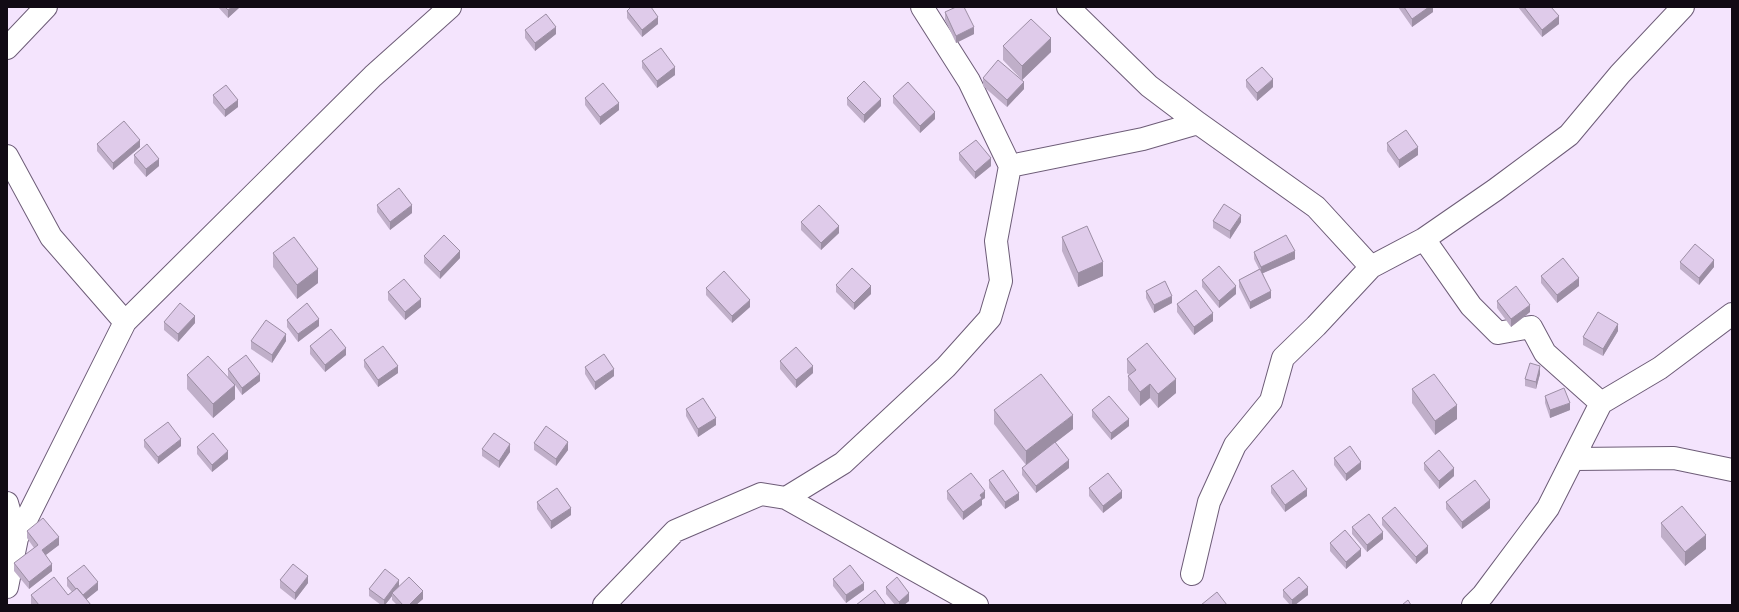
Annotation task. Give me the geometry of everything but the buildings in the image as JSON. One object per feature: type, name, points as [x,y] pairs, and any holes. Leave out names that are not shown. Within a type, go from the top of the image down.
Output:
[{"type":"street","points":[[7,48],[46,7]]},
{"type":"street","points":[[7,587],[17,538],[125,322],[373,76],[450,7]]},
{"type":"street","points":[[786,498],[843,463],[946,367],[990,318],[1001,281],[996,241],[1010,166],[969,81],[922,7]]},
{"type":"street","points":[[1068,7],[1149,86],[1198,123],[1316,207],[1371,267]]},
{"type":"street","points":[[1192,574],[1209,502],[1235,445],[1271,401],[1283,358],[1316,326],[1371,267],[1424,239],[1495,190],[1569,135],[1620,74],[1683,7]]},
{"type":"street","points":[[1010,166],[1143,139],[1198,123]]},
{"type":"street","points":[[7,156],[51,237],[125,322]]},
{"type":"street","points":[[1424,239],[1471,306],[1498,333],[1531,327],[1545,353],[1601,403]]},
{"type":"street","points":[[1483,602],[1548,508],[1575,459],[1601,403],[1660,368],[1732,314]]},
{"type":"street","points":[[1575,459],[1674,458],[1732,470]]},
{"type":"street","points":[[604,605],[675,531],[761,494],[786,498],[976,605]]},
{"type":"street","points":[[7,503],[17,538]]}]
